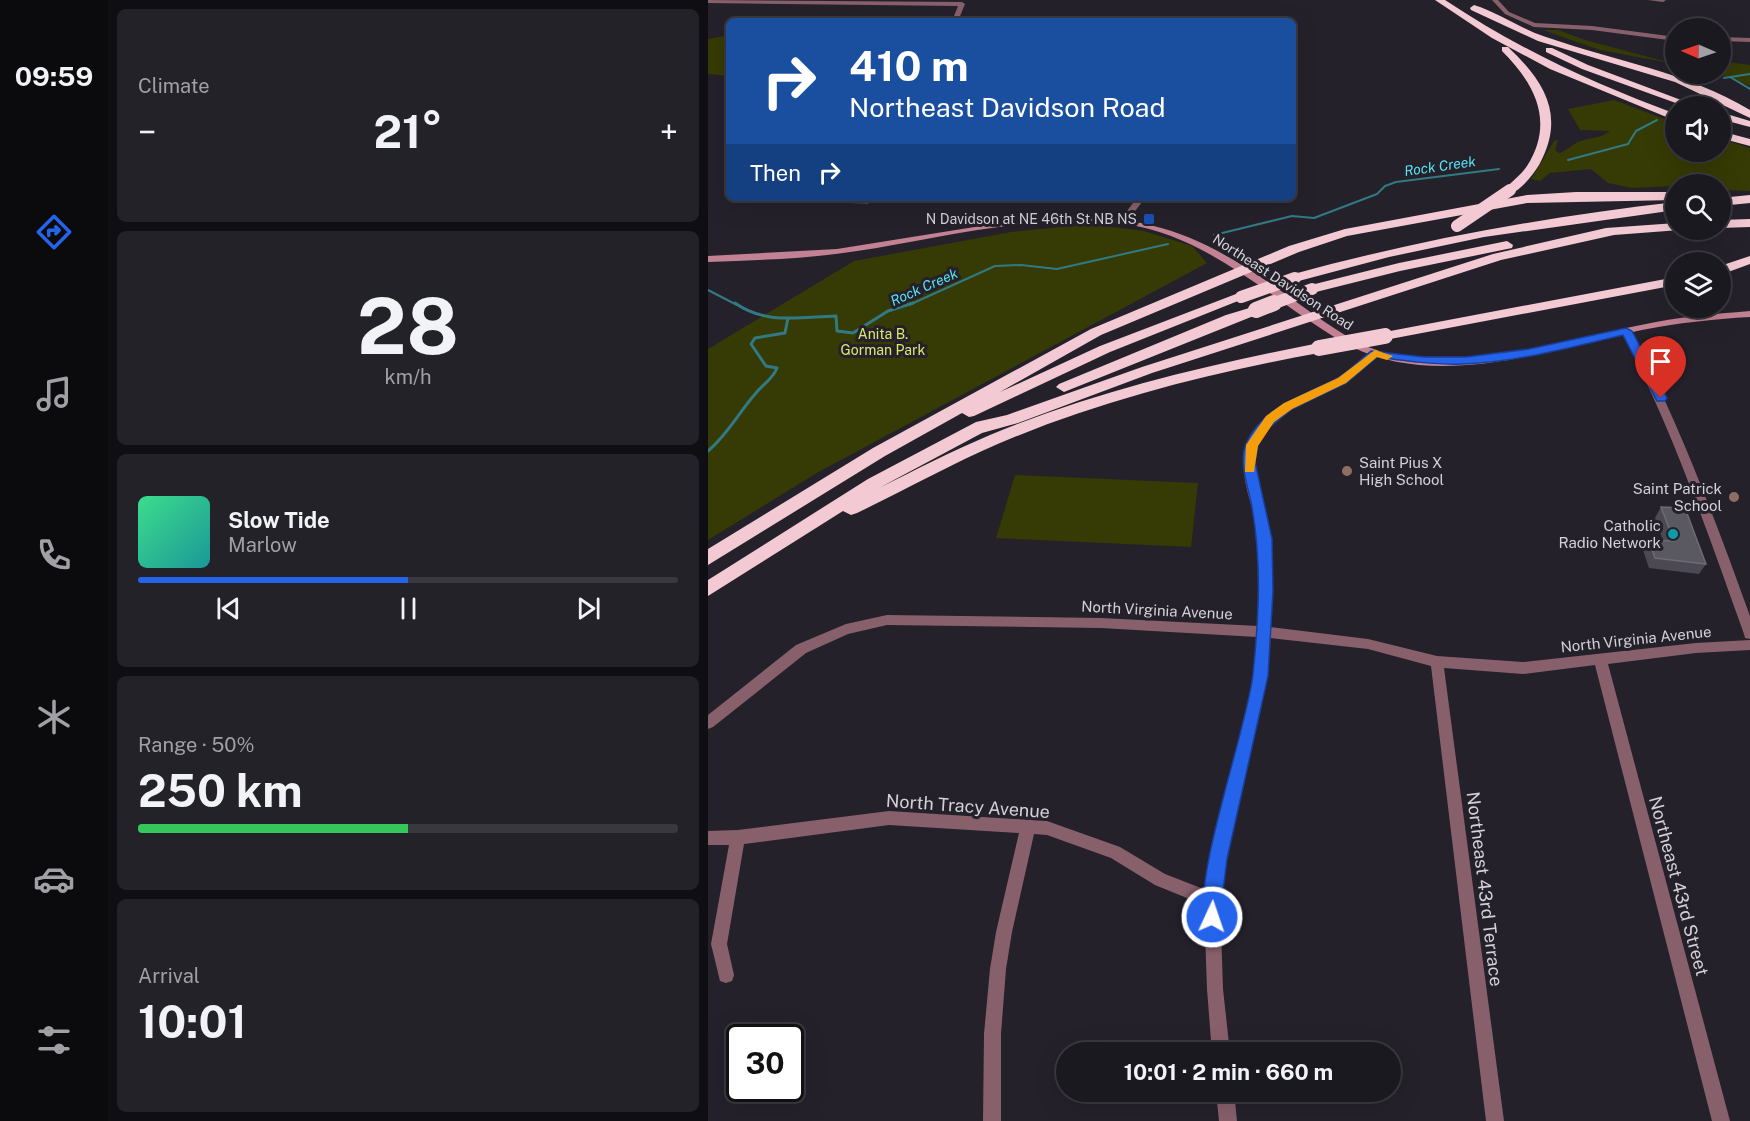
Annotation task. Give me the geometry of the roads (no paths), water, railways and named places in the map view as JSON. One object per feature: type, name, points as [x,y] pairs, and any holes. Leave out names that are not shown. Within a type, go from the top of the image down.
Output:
[{"type":"highway","points":[[1439,0],[1491,36],[1569,75],[1665,113]]},
{"type":"highway","points":[[1463,0],[1538,45],[1585,67],[1665,96]]},
{"type":"highway","points":[[1474,8],[1550,42],[1643,67],[1694,85],[1746,112]]},
{"type":"highway","points":[[879,452],[1105,349],[1295,278],[1375,255],[1457,226],[1510,190],[1532,167],[1543,141],[1547,122],[1545,102],[1536,80],[1491,36]]},
{"type":"highway","points":[[1731,118],[1750,123]]},
{"type":"highway","points":[[1731,137],[1750,143]]},
{"type":"highway","points":[[708,558],[879,452],[1096,332],[1242,269],[1345,233],[1527,199],[1576,196],[1665,196]]},
{"type":"highway","points":[[1731,200],[1747,199]]},
{"type":"highway","points":[[1375,255],[1496,231],[1665,208]]},
{"type":"highway","points":[[1731,224],[1750,223]]},
{"type":"highway","points":[[708,589],[874,483],[973,430],[1049,394],[1231,318],[1311,290],[1476,250],[1616,231],[1665,228]]},
{"type":"highway","points":[[973,430],[1311,316],[1498,257],[1616,231]]},
{"type":"highway","points":[[1731,267],[1750,260]]},
{"type":"highway","points":[[782,542],[995,440],[1051,418],[1207,371],[1665,283]]},
{"type":"street","points":[[1495,0],[1498,6],[1515,18],[1534,25],[1618,31],[1665,39]]},
{"type":"street","points":[[1651,0],[1663,0]]},
{"type":"street","points":[[708,1],[962,4],[956,18]]},
{"type":"street","points":[[1731,39],[1750,40]]},
{"type":"street","points":[[1124,221],[1139,201]]},
{"type":"street","name":"Northeast Davidson Road","points":[[708,258],[763,257],[852,249],[1066,219],[1124,221],[1197,242],[1242,269],[1328,329],[1375,353],[1424,360],[1466,360],[1529,352],[1676,320],[1750,314]]},
{"type":"street","points":[[1626,331],[1652,377],[1681,445],[1750,634]]},
{"type":"street","points":[[1220,1042],[1215,989],[1212,900],[1219,859],[1261,676],[1264,632],[1265,539],[1249,467],[1252,445],[1262,427],[1279,412],[1342,381],[1375,353]]},
{"type":"street","name":"North Virginia Avenue","points":[[708,723],[801,649],[846,629],[887,620],[1101,623],[1264,632],[1368,644],[1437,662],[1523,668],[1696,648],[1750,645]]},
{"type":"street","name":"Northeast 43rd Street","points":[[1600,660],[1721,1121]]},
{"type":"street","name":"Northeast 43rd Terrace","points":[[1437,662],[1495,1121]]},
{"type":"street","name":"North Tracy Avenue","points":[[708,838],[738,837],[889,818],[1047,828],[1115,852],[1160,880],[1212,900]]},
{"type":"street","points":[[992,1121],[990,1067],[994,1004],[1004,937],[1028,827]]},
{"type":"street","points":[[726,975],[719,944],[738,837]]},
{"type":"street","points":[[1226,1102],[1228,1121]]},
{"type":"waterway","name":"Rock Creek","points":[[1731,77],[1750,74]]},
{"type":"waterway","points":[[1731,78],[1750,89]]},
{"type":"waterway","name":"Rock Creek","points":[[1568,160],[1628,144],[1636,131],[1657,120]]},
{"type":"waterway","name":"Rock Creek","points":[[1214,235],[1292,216],[1314,218],[1377,194],[1385,186],[1396,182],[1499,169]]},
{"type":"waterway","name":"Rock Creek","points":[[909,305],[995,266],[1021,265],[1057,269],[1168,244]]},
{"type":"waterway","name":"Rock Creek","points":[[708,290],[737,305]]},
{"type":"waterway","name":"Rock Creek","points":[[735,303],[759,314],[788,318]]},
{"type":"waterway","name":"Rock Creek","points":[[788,318],[836,316],[837,331],[853,333],[888,311],[913,303]]},
{"type":"waterway","points":[[708,451],[722,437],[777,368],[766,366],[751,344],[755,338],[785,333],[788,318]]},
{"type":"place","name":"N Davidson at NE 46th St NB NS","points":[[1149,219]]},
{"type":"place","name":"Saint Pius X High School","points":[[1347,471]]},
{"type":"place","name":"Saint Patrick School","points":[[1734,497]]},
{"type":"place","name":"Catholic Radio Network","points":[[1673,534]]},
{"type":"park label","name":"Anita B. Gorman Park","points":[[883,342]]}]
